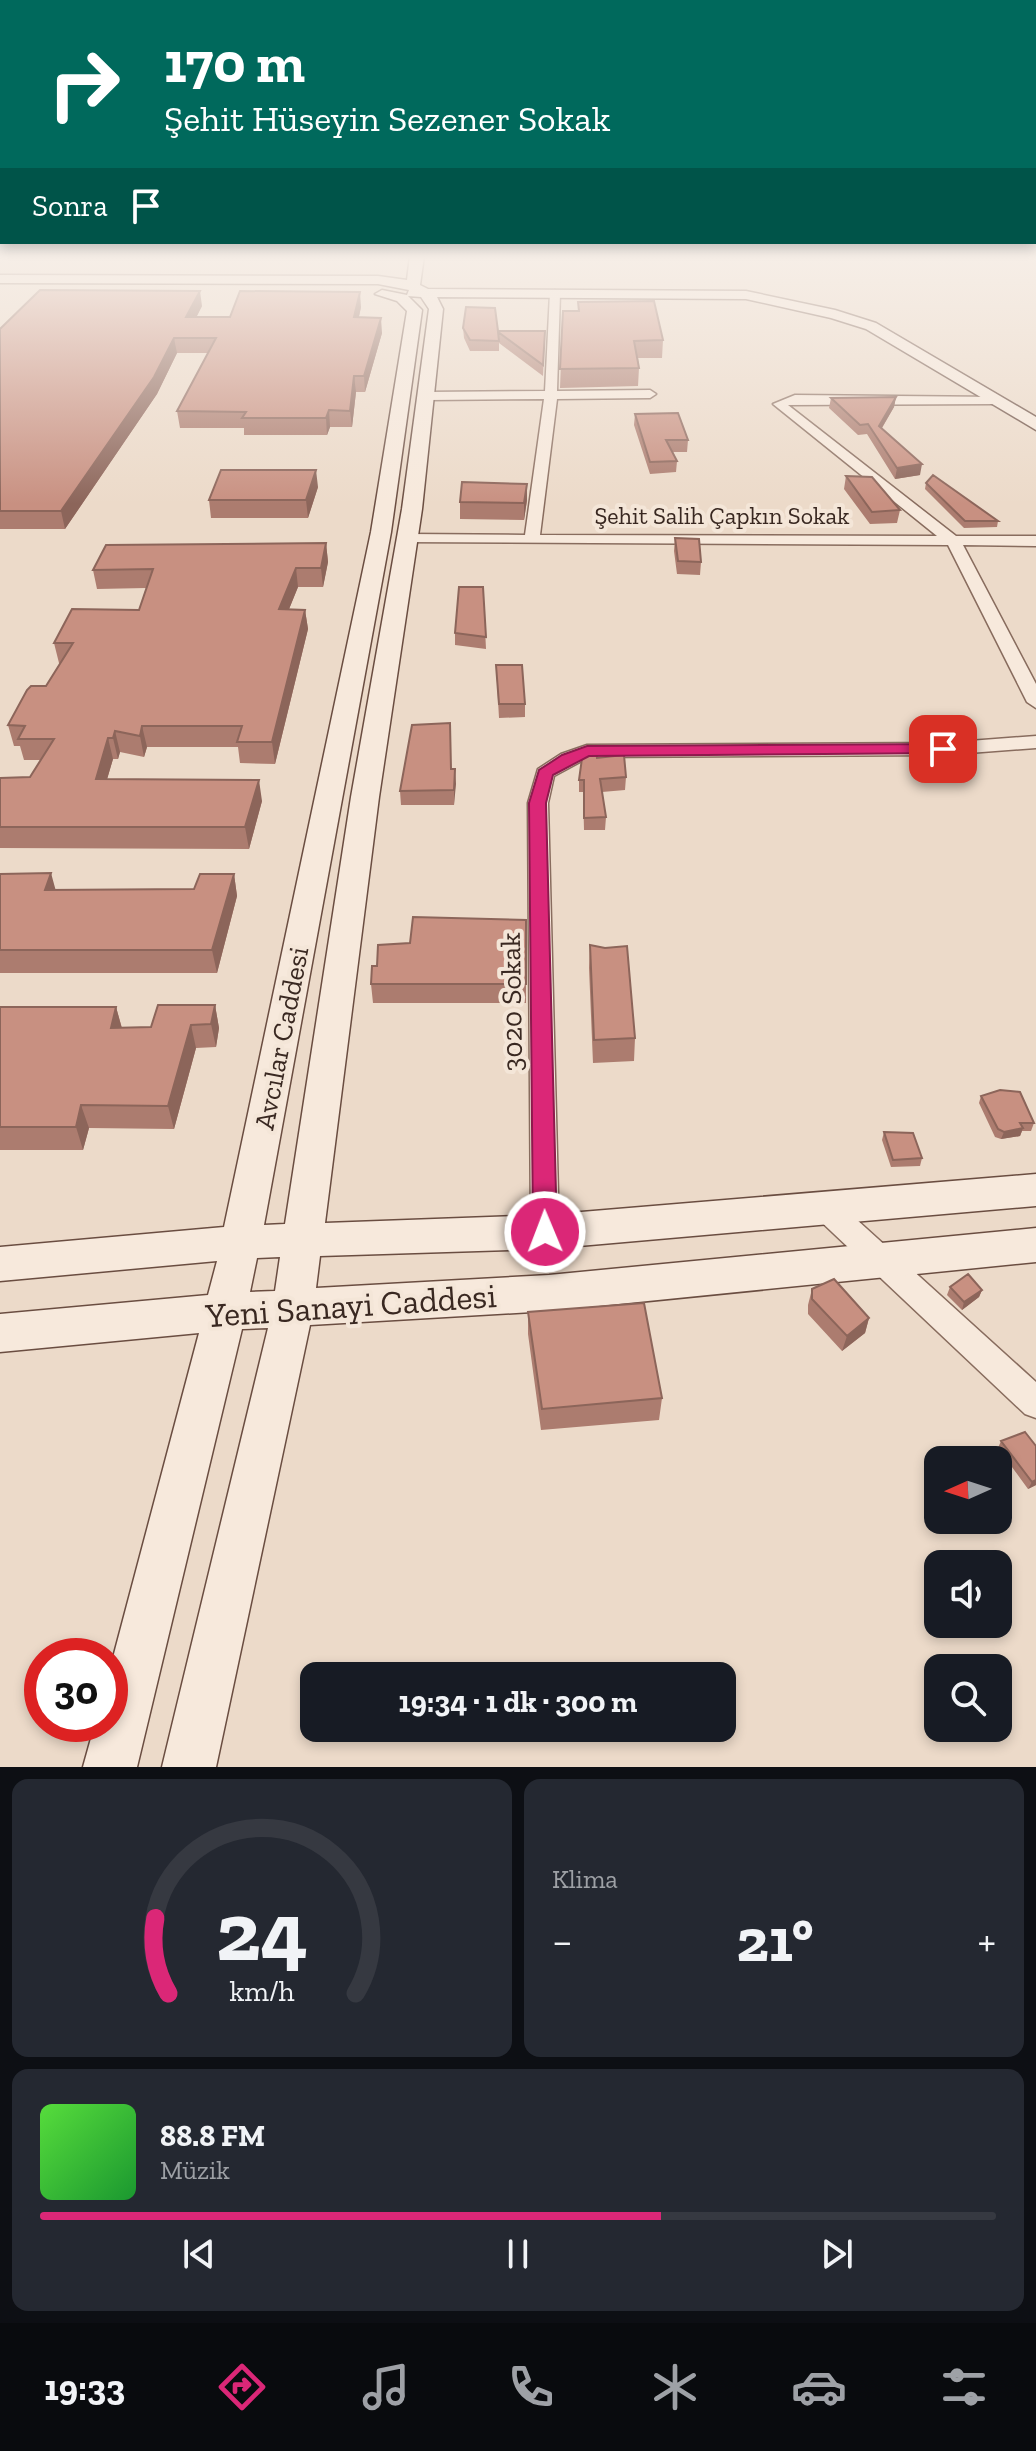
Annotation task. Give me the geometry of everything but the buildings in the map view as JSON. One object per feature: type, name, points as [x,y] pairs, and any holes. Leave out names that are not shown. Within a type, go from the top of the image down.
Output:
[{"type":"main road","name":"Avcılar Caddesi","points":[[110,1767],[241,1242],[381,532],[411,338]]},
{"type":"main road","name":"Avcılar Caddesi","points":[[189,1767],[293,1308],[365,797],[407,539],[435,338]]},
{"type":"main road","points":[[892,338],[1036,425]]},
{"type":"main road","name":"Yeni Sanayi Caddesi","points":[[0,1264],[241,1242],[545,1232],[1036,1190]]},
{"type":"main road","name":"Yeni Sanayi Caddesi","points":[[0,1333],[226,1312],[549,1293],[1036,1245]]},
{"type":"street","points":[[532,540],[551,395],[553,338]]},
{"type":"street","points":[[428,396],[650,394]]},
{"type":"street","points":[[994,400],[781,402],[782,408],[953,541],[1036,702]]},
{"type":"street","name":"Şehit Salih Çapkın Sokak","points":[[407,539],[1036,541]]},
{"type":"street","name":"3020 Sokak","points":[[545,1232],[538,803],[545,773],[568,758],[587,751],[943,749],[1036,742]]},
{"type":"street","points":[[825,1208],[1036,1403]]},
{"type":"route","points":[[545,1232],[538,803],[545,773],[568,758],[587,751],[943,749]]}]
